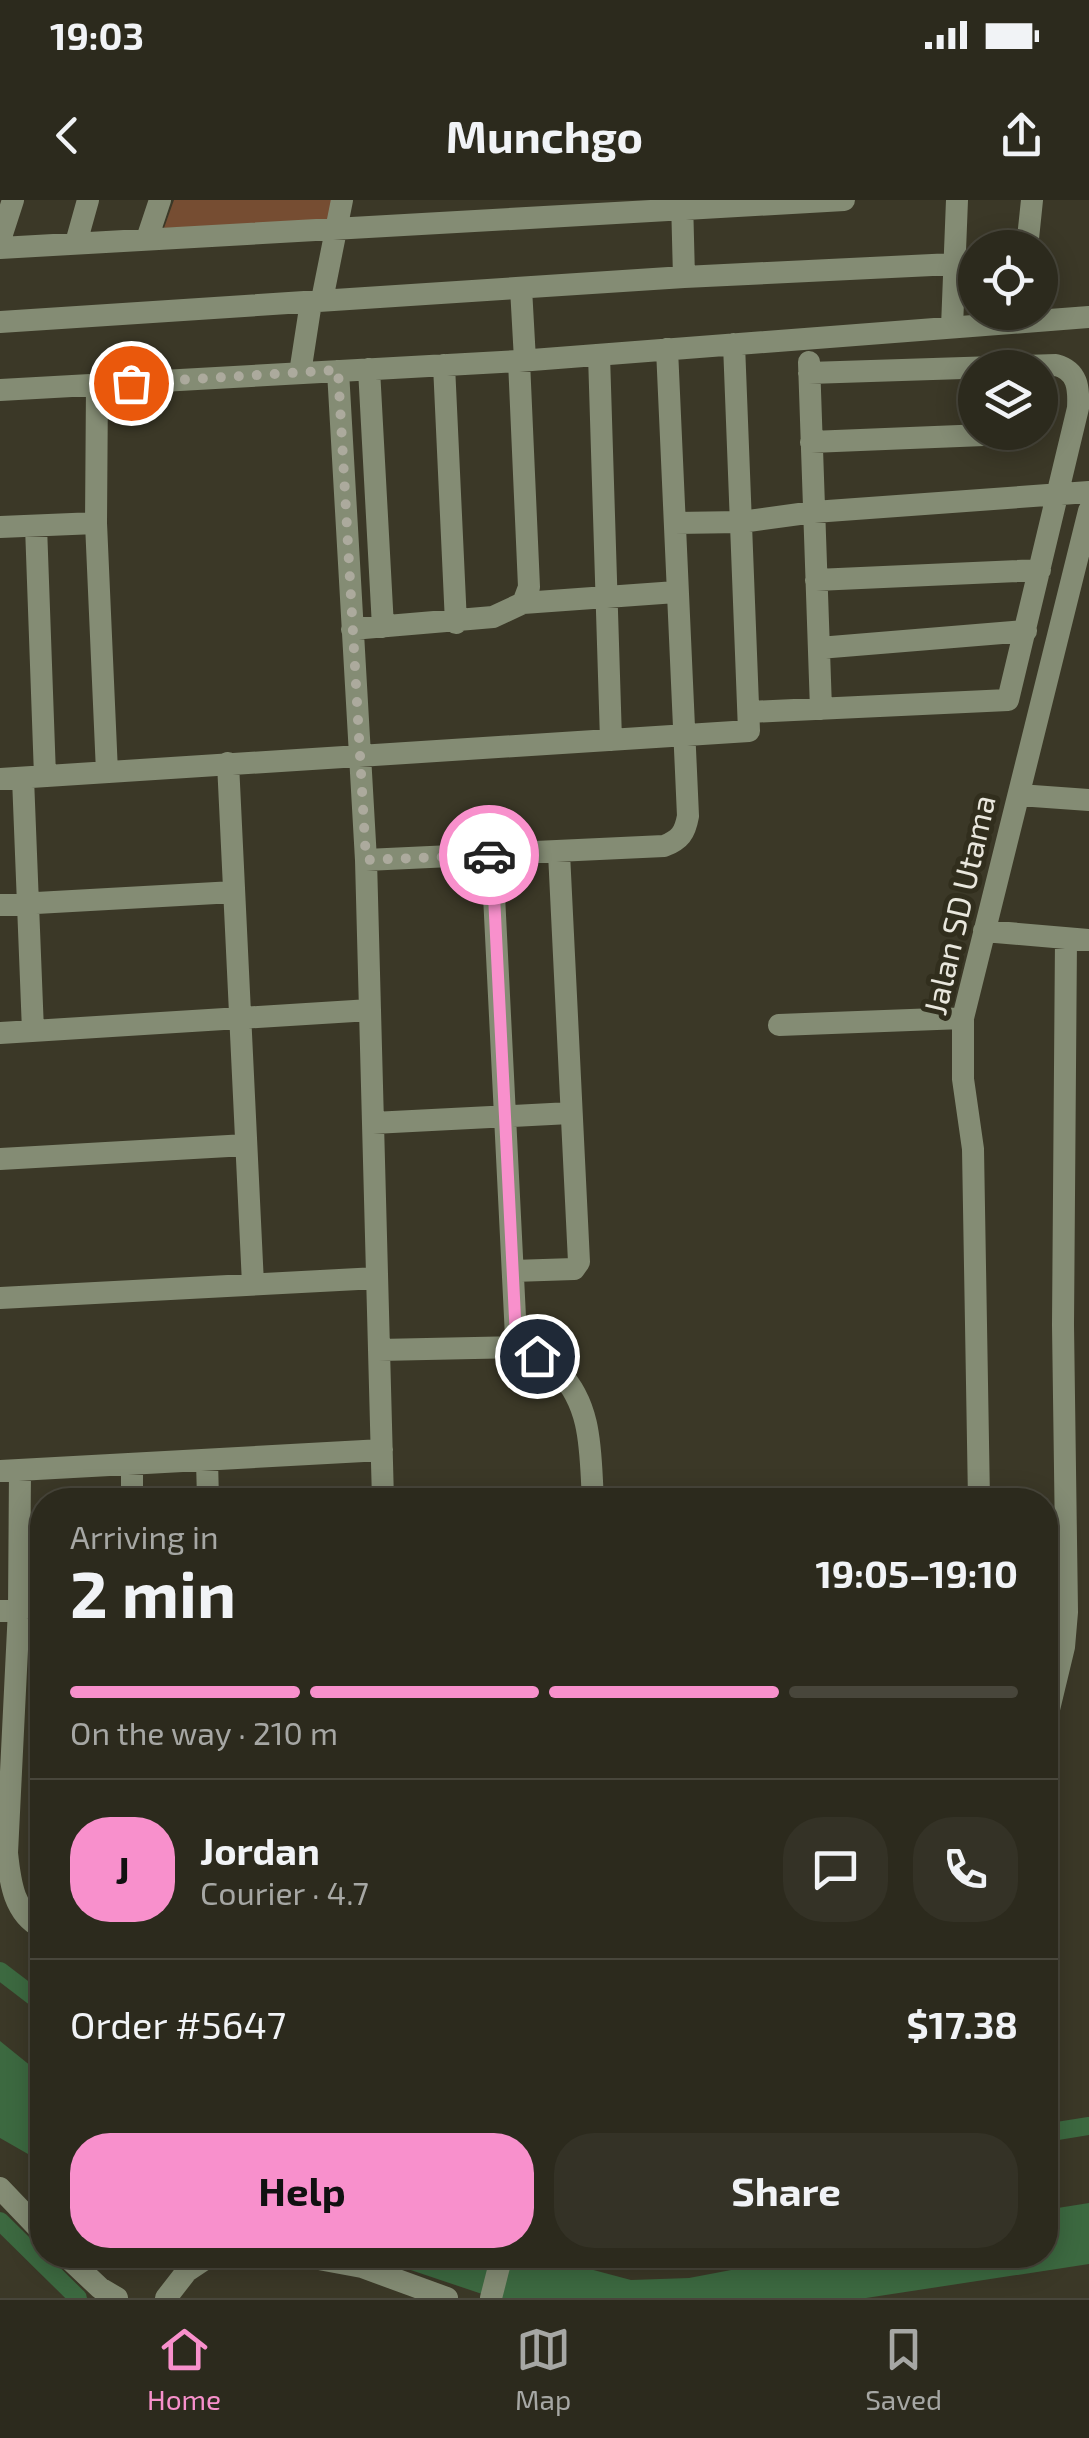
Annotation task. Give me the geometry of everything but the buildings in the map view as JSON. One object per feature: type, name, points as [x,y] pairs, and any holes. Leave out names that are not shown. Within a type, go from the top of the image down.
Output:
[{"type":"street","points":[[0,240],[13,200]]},
{"type":"street","points":[[76,243],[88,200]]},
{"type":"street","points":[[147,240],[160,200]]},
{"type":"street","points":[[300,373],[342,200]]},
{"type":"street","points":[[952,327],[958,200]]},
{"type":"street","points":[[1030,230],[1032,200]]},
{"type":"street","points":[[0,248],[336,230],[682,205],[828,201]]},
{"type":"street","points":[[682,205],[684,278]]},
{"type":"street","points":[[0,322],[953,264]]},
{"type":"street","points":[[521,288],[530,586],[524,602]]},
{"type":"street","points":[[1058,316],[1089,316]]},
{"type":"street","points":[[0,390],[522,360],[958,326]]},
{"type":"street","points":[[808,338],[821,709]]},
{"type":"street","points":[[734,344],[749,722]]},
{"type":"street","points":[[366,860],[664,846],[677,842],[686,831],[667,349]]},
{"type":"street","points":[[599,354],[611,740]]},
{"type":"street","points":[[23,778],[682,735],[821,709],[1008,700],[1078,408],[1077,383],[1065,368],[1044,364],[809,373]]},
{"type":"street","points":[[444,365],[456,622]]},
{"type":"street","points":[[369,369],[383,628]]},
{"type":"street","points":[[338,370],[366,860],[383,1488]]},
{"type":"street","points":[[97,385],[96,523],[108,772]]},
{"type":"street","points":[[811,442],[958,436]]},
{"type":"street","points":[[675,523],[741,522],[814,512],[1089,492]]},
{"type":"street","name":"Jalan SD Utama","points":[[979,1488],[974,1149],[964,1079],[964,1018],[1089,511]]},
{"type":"street","points":[[0,528],[96,523]]},
{"type":"street","points":[[33,1031],[23,778],[36,526]]},
{"type":"street","points":[[816,580],[1040,570]]},
{"type":"street","points":[[352,630],[493,617],[524,602],[676,592]]},
{"type":"street","points":[[819,648],[1026,631]]},
{"type":"street","points":[[228,763],[253,1284]]},
{"type":"street","points":[[1019,796],[1089,800]]},
{"type":"street","points":[[512,1271],[574,1268],[580,1254],[560,853]]},
{"type":"street","points":[[492,855],[516,1338],[521,1347],[558,1372],[586,1415],[593,1488]]},
{"type":"street","points":[[0,905],[234,892]]},
{"type":"street","points":[[984,931],[1078,939],[1062,1325],[1067,1612],[1058,1673]]},
{"type":"street","points":[[0,1033],[370,1010]]},
{"type":"street","points":[[779,1025],[964,1018]]},
{"type":"street","points":[[373,1123],[570,1113]]},
{"type":"street","points":[[0,1159],[246,1145]]},
{"type":"street","points":[[0,1298],[377,1278]]},
{"type":"street","points":[[379,1350],[521,1347]]},
{"type":"street","points":[[30,1918],[22,1911],[14,1893],[6,1853],[21,1609],[10,1471],[382,1450]]},
{"type":"street","points":[[207,1460],[208,1488]]},
{"type":"street","points":[[132,1464],[132,1488]]},
{"type":"street","points":[[0,2188],[30,2219]]},
{"type":"street","points":[[79,2268],[117,2298]]},
{"type":"street","points":[[166,2298],[189,2268]]},
{"type":"street","points":[[367,2268],[448,2298]]},
{"type":"street","points":[[490,2298],[498,2268]]},
{"type":"shaded area","points":[[174,200],[333,200],[329,223],[164,228]]},
{"type":"shaded area","points":[[0,2041],[30,2065],[30,2155],[0,2138]]},
{"type":"shaded area","points":[[1089,2203],[1089,2264],[866,2298],[494,2298],[405,2268],[586,2268],[631,2280],[689,2278],[742,2268],[1058,2268],[1058,2208]]},
{"type":"waterway","points":[[0,1971],[30,1994]]},
{"type":"waterway","points":[[1058,2131],[1089,2126]]},
{"type":"waterway","points":[[0,2221],[30,2251]]},
{"type":"waterway","points":[[48,2268],[78,2298]]},
{"type":"way so far","points":[[131,383],[338,370],[366,860],[489,855]]},
{"type":"route","points":[[489,855],[516,1338],[521,1347],[537,1356]]}]
